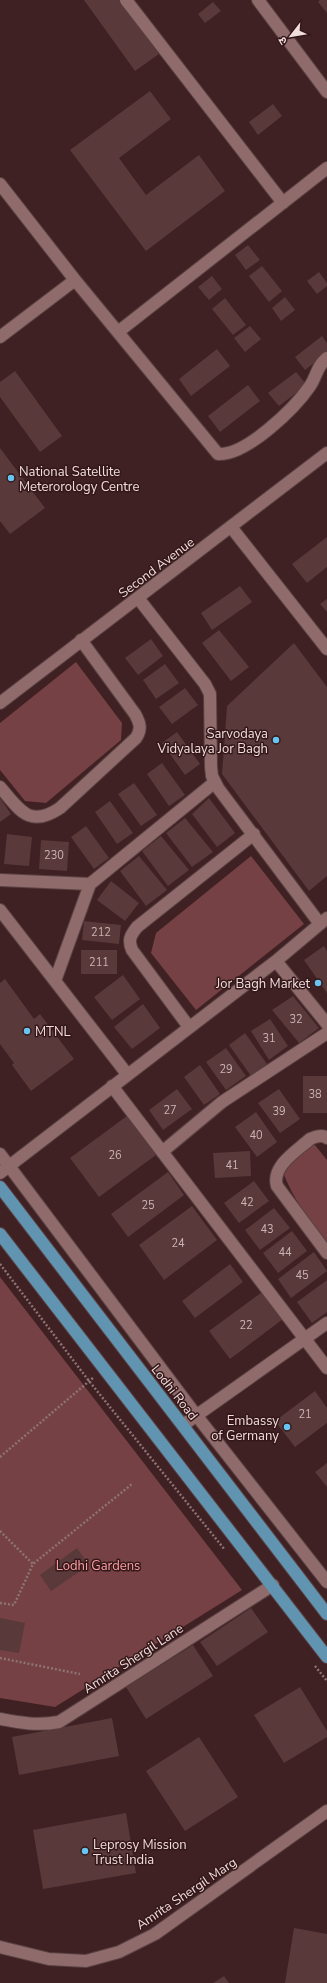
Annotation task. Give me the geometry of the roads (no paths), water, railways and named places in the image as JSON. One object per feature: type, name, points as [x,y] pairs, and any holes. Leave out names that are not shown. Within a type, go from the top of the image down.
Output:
[{"type":"main road","name":"Lodhi Road","points":[[0,1187],[327,1614]]},
{"type":"main road","points":[[0,1234],[273,1585],[327,1657]]},
{"type":"street","points":[[126,0],[283,203]]},
{"type":"street","points":[[258,0],[327,92]]},
{"type":"street","points":[[118,332],[327,168]]},
{"type":"street","points":[[0,184],[75,280],[218,454],[224,454],[248,444],[274,425],[310,386],[320,364],[327,358]]},
{"type":"street","points":[[1,333],[75,280]]},
{"type":"street","name":"Second Avenue","points":[[0,702],[327,453]]},
{"type":"street","points":[[231,527],[327,649]]},
{"type":"street","points":[[4,1169],[276,961],[324,921],[254,834],[215,782],[211,767],[210,694],[205,684],[138,598]]},
{"type":"street","points":[[0,787],[21,812],[31,817],[39,818],[49,816],[60,808],[130,743],[140,731],[140,723],[135,714],[81,640]]},
{"type":"street","points":[[55,981],[90,884],[215,782]]},
{"type":"street","points":[[189,1027],[132,950],[129,942],[130,936],[137,927],[254,834]]},
{"type":"street","points":[[0,880],[90,884]]},
{"type":"street","points":[[0,910],[127,1074]]},
{"type":"street","points":[[276,961],[327,1024]]},
{"type":"street","points":[[162,1152],[222,1102],[327,1033]]},
{"type":"street","points":[[112,1086],[327,1368]]},
{"type":"street","points":[[327,1138],[324,1136],[316,1136],[310,1139],[278,1168],[274,1179],[277,1186],[327,1253]]},
{"type":"street","points":[[0,1154],[4,1169],[327,1582]]},
{"type":"street","points":[[183,1425],[327,1323]]},
{"type":"street","name":"Amrita Shergil Lane","points":[[0,1719],[30,1725],[44,1725],[59,1722],[273,1585]]},
{"type":"street","name":"Amrita Shergil Marg","points":[[0,1947],[48,1959],[86,1961],[119,1952],[155,1934],[327,1811]]},
{"type":"place","name":"National Satellite Meterorology Centre","points":[[11,478]]},
{"type":"place","name":"Sarvodaya Vidyalaya Jor Bagh","points":[[276,740]]},
{"type":"place","name":"Jor Bagh Market","points":[[318,983]]},
{"type":"place","name":"MTNL","points":[[27,1031]]},
{"type":"place","name":"Embassy of Germany","points":[[287,1427]]},
{"type":"place","name":"Leprosy Mission Trust India","points":[[85,1851]]},
{"type":"park label","name":"Lodhi Gardens","points":[[98,1565]]}]
